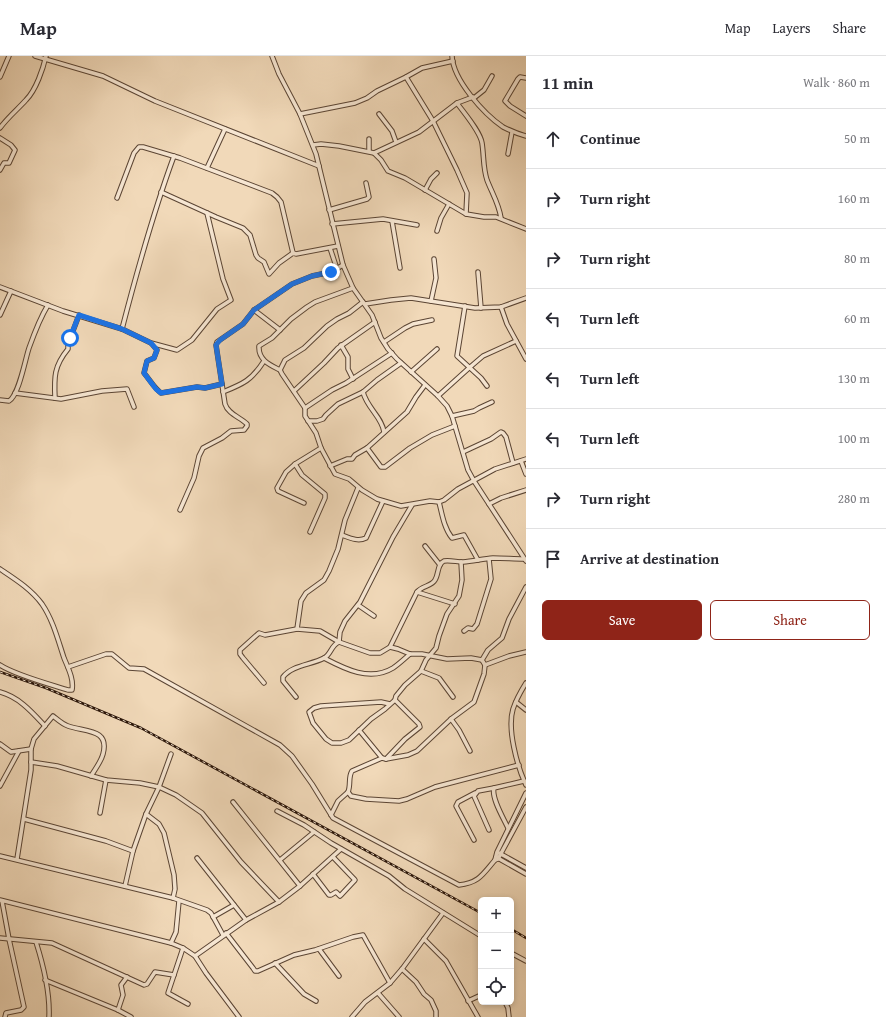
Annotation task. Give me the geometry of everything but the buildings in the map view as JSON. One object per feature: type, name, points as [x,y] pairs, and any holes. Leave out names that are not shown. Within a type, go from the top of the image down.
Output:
[{"type":"street","points":[[0,77],[9,56]]},
{"type":"street","points":[[35,56],[46,57],[103,76],[156,101],[319,166]]},
{"type":"street","points":[[272,56],[313,145],[343,265],[353,288],[364,303],[384,342],[392,353],[447,406],[452,416],[468,470],[525,560]]},
{"type":"street","points":[[452,56],[455,70],[473,98],[492,117],[512,132],[526,136]]},
{"type":"street","points":[[0,128],[12,112],[30,95],[46,57]]},
{"type":"street","points":[[300,114],[355,104],[422,68],[453,61]]},
{"type":"street","points":[[374,153],[419,132],[457,103],[473,98],[484,90],[492,76]]},
{"type":"street","points":[[406,77],[433,121],[457,170],[467,193],[466,214]]},
{"type":"street","points":[[526,78],[519,78],[505,101],[526,116]]},
{"type":"street","points":[[457,103],[479,135],[482,142],[484,168],[498,203],[501,218]]},
{"type":"street","points":[[379,114],[392,131],[396,142]]},
{"type":"street","points":[[206,168],[226,129]]},
{"type":"street","points":[[508,154],[512,132]]},
{"type":"street","points":[[0,138],[15,150],[9,163],[4,163],[0,170]]},
{"type":"street","points":[[369,139],[369,151]]},
{"type":"street","points":[[313,145],[322,144],[369,151],[374,153],[381,160],[388,171],[405,178],[466,214],[501,218],[526,229]]},
{"type":"street","points":[[117,198],[134,153],[139,147],[148,148],[174,156],[272,193],[277,197],[281,202],[293,253]]},
{"type":"street","points":[[122,329],[145,243],[174,156]]},
{"type":"street","points":[[425,190],[437,174]]},
{"type":"street","points":[[329,210],[367,199],[369,197],[366,183]]},
{"type":"street","points":[[161,192],[243,228],[250,235],[256,255],[264,262],[269,274],[279,263],[293,253],[296,254],[338,246]]},
{"type":"street","points":[[437,231],[440,218],[449,204]]},
{"type":"street","points":[[0,287],[48,305],[122,329],[151,343],[177,350],[192,340],[218,308],[231,300],[223,279],[207,213]]},
{"type":"street","points":[[332,224],[383,219],[418,225]]},
{"type":"street","points":[[392,221],[400,268]]},
{"type":"street","points":[[330,248],[337,268]]},
{"type":"street","points":[[431,301],[436,278],[434,259]]},
{"type":"street","points":[[180,510],[194,478],[199,456],[203,448],[222,438],[231,431],[244,430],[247,426],[243,420],[226,408],[216,345],[217,342],[243,324],[254,310],[292,284],[312,276],[331,272],[343,265]]},
{"type":"street","points":[[478,272],[481,308]]},
{"type":"street","points":[[353,288],[315,302],[291,318],[272,338],[258,346],[264,361],[280,370],[305,408],[305,416],[316,433],[321,448],[334,474],[348,479],[358,488],[383,501],[401,506],[412,506],[444,500],[458,489],[495,470],[526,459]]},
{"type":"street","points":[[0,315],[11,291]]},
{"type":"street","points":[[280,370],[285,360],[304,348],[327,326],[364,303],[411,298],[481,308],[501,307],[526,298]]},
{"type":"street","points":[[0,400],[11,400],[15,393],[38,325],[48,305]]},
{"type":"street","points":[[465,306],[457,354],[487,386]]},
{"type":"street","points":[[501,307],[507,324],[526,359]]},
{"type":"street","points":[[254,310],[280,330]]},
{"type":"street","points":[[54,398],[55,371],[61,358],[68,350],[68,344],[79,315]]},
{"type":"street","points":[[384,342],[413,324],[432,320]]},
{"type":"street","points":[[294,391],[341,345],[375,322]]},
{"type":"street","points":[[438,396],[483,356],[516,341]]},
{"type":"street","points":[[151,343],[157,350],[154,358],[147,361],[144,373],[156,389],[161,393],[197,387],[205,388],[222,384]]},
{"type":"street","points":[[341,345],[348,357],[348,369],[353,379]]},
{"type":"street","points":[[411,372],[437,349]]},
{"type":"street","points":[[305,408],[392,353]]},
{"type":"street","points":[[223,392],[239,386],[256,374],[264,361]]},
{"type":"street","points":[[308,421],[323,419],[338,404],[363,392],[401,363]]},
{"type":"street","points":[[330,466],[347,459],[352,459],[354,455],[367,448],[407,412],[425,385]]},
{"type":"street","points":[[15,393],[61,399],[127,389],[134,407]]},
{"type":"street","points":[[363,392],[365,400],[384,426],[384,432]]},
{"type":"street","points":[[452,416],[474,411],[492,402]]},
{"type":"street","points":[[367,448],[381,467],[385,467],[432,435],[455,426]]},
{"type":"street","points":[[463,452],[491,439],[501,432],[506,437],[513,463]]},
{"type":"street","points":[[304,503],[277,490],[283,476],[295,464],[321,448]]},
{"type":"street","points":[[521,461],[526,474]]},
{"type":"street","points":[[295,464],[302,475],[325,494],[325,498],[310,532]]},
{"type":"street","points":[[297,629],[301,601],[306,593],[324,580],[335,556],[345,520],[358,488]]},
{"type":"street","points":[[489,504],[501,498],[526,490]]},
{"type":"street","points":[[342,535],[358,540],[366,538],[383,501]]},
{"type":"street","points":[[439,502],[446,529],[449,534],[452,538],[464,535],[466,536],[469,546],[478,560]]},
{"type":"street","points":[[339,642],[340,632],[345,621],[358,604],[393,536],[412,506]]},
{"type":"street","points":[[425,546],[440,565]]},
{"type":"street","points":[[264,683],[240,654],[240,650],[259,632],[265,635],[297,629],[320,631],[339,642],[375,654],[380,653],[390,647],[417,592],[420,588],[435,580],[440,565],[445,561],[461,562],[489,559],[525,560]]},
{"type":"street","points":[[464,631],[468,628],[473,629],[477,624],[491,579],[489,559]]},
{"type":"street","points":[[390,704],[381,702],[321,706],[314,708],[309,712],[317,729],[326,739],[332,743],[346,742],[395,700],[396,696],[405,685],[421,671],[426,660],[436,648],[447,614],[455,604],[462,586],[461,562]]},
{"type":"street","points":[[0,569],[24,586],[42,604],[51,621],[68,667],[72,686],[70,691],[16,673],[0,665]]},
{"type":"street","points":[[482,660],[488,650],[502,638],[509,619],[526,587]]},
{"type":"street","points":[[417,592],[455,604]]},
{"type":"street","points":[[358,604],[374,616]]},
{"type":"street","points":[[296,697],[283,681],[285,674],[293,669],[324,658],[333,646],[339,642]]},
{"type":"street","points":[[331,815],[338,801],[348,792],[351,787],[350,774],[352,771],[384,758],[408,755],[417,750],[450,719],[474,702],[484,674],[485,665],[482,660],[471,658],[447,659],[422,654],[410,654],[390,647]]},
{"type":"street","points":[[485,665],[509,656],[526,652]]},
{"type":"street","points":[[68,667],[106,654],[112,654],[129,668],[144,669],[280,745],[292,756],[312,784],[333,818],[459,885],[469,884],[479,879],[496,858],[526,807]]},
{"type":"street","points":[[324,658],[352,671],[365,675],[381,673],[392,668],[410,654]]},
{"type":"street","points":[[421,671],[439,678],[453,696]]},
{"type":"street","points":[[474,840],[456,806],[458,802],[478,791],[525,782],[512,740],[512,718],[516,702],[526,684]]},
{"type":"street","points":[[0,692],[23,703],[45,726]]},
{"type":"street","points":[[384,758],[420,726],[395,700]]},
{"type":"street","points":[[516,702],[526,710]]},
{"type":"street","points":[[17,859],[31,770],[31,749],[34,739],[53,716],[67,726],[99,734],[104,743],[103,755],[91,776]]},
{"type":"street","points":[[450,719],[459,730],[470,751]]},
{"type":"street","points":[[359,730],[384,758]]},
{"type":"street","points":[[0,744],[11,752],[31,749]]},
{"type":"street","points":[[0,786],[19,751]]},
{"type":"street","points":[[125,886],[133,851],[146,814],[159,787],[171,754]]},
{"type":"street","points":[[31,762],[57,766],[106,780],[140,783],[159,787],[176,795],[202,814],[241,862],[279,902]]},
{"type":"street","points":[[348,792],[351,796],[366,799],[399,801],[435,787],[519,765]]},
{"type":"street","points":[[100,813],[106,780]]},
{"type":"street","points":[[494,788],[493,791],[496,803],[508,828]]},
{"type":"street","points":[[475,793],[474,796],[489,830]]},
{"type":"street","points":[[499,853],[508,828],[526,793]]},
{"type":"street","points":[[233,802],[300,886]]},
{"type":"street","points":[[277,811],[389,876],[404,889],[478,934]]},
{"type":"street","points":[[146,814],[159,824],[164,833],[174,875],[175,889],[173,898]]},
{"type":"street","points":[[24,819],[133,851]]},
{"type":"street","points":[[280,860],[314,832]]},
{"type":"street","points":[[195,956],[224,934],[279,902],[300,886],[341,848]]},
{"type":"street","points":[[499,853],[526,868]]},
{"type":"street","points":[[0,856],[173,898],[207,910],[224,934],[256,971],[294,955],[363,935],[390,983]]},
{"type":"street","points":[[313,874],[330,895],[336,892],[340,896],[342,895],[355,880],[333,857]]},
{"type":"street","points":[[197,858],[246,920]]},
{"type":"street","points":[[496,858],[526,874]]},
{"type":"street","points":[[5,1017],[6,1013],[21,1010],[24,1007],[1,901],[171,943],[183,948],[195,956],[239,1017]]},
{"type":"street","points":[[171,943],[178,923],[179,901]]},
{"type":"street","points":[[213,917],[234,905]]},
{"type":"street","points":[[352,1017],[365,1002],[390,983],[443,913]]},
{"type":"street","points":[[0,938],[9,940],[52,942],[144,985],[147,984],[155,972],[174,975]]},
{"type":"street","points":[[424,939],[446,961],[478,1017]]},
{"type":"street","points":[[36,942],[46,980],[49,1017]]},
{"type":"street","points":[[183,948],[168,993],[188,1004]]},
{"type":"street","points":[[319,949],[339,976]]},
{"type":"street","points":[[514,955],[526,961]]},
{"type":"street","points":[[275,963],[304,994],[316,1001]]},
{"type":"street","points":[[402,969],[416,982],[424,994],[431,1000],[436,1011],[436,1017]]},
{"type":"street","points":[[118,1010],[122,995],[121,985],[127,976]]},
{"type":"street","points":[[46,980],[118,1010],[131,1017]]},
{"type":"street","points":[[378,993],[399,1017]]},
{"type":"street","points":[[468,1001],[478,996]]},
{"type":"street","points":[[506,1005],[509,1017]]},
{"type":"railway","points":[[0,672],[46,688],[141,728],[478,911]]},
{"type":"railway","points":[[514,931],[526,938]]},
{"type":"route","points":[[70,338],[79,315],[122,329],[151,343],[157,350],[154,358],[147,361],[144,373],[156,389],[161,393],[197,387],[205,388],[222,384],[216,345],[217,342],[243,324],[254,310],[292,284],[312,276],[331,272]]}]
